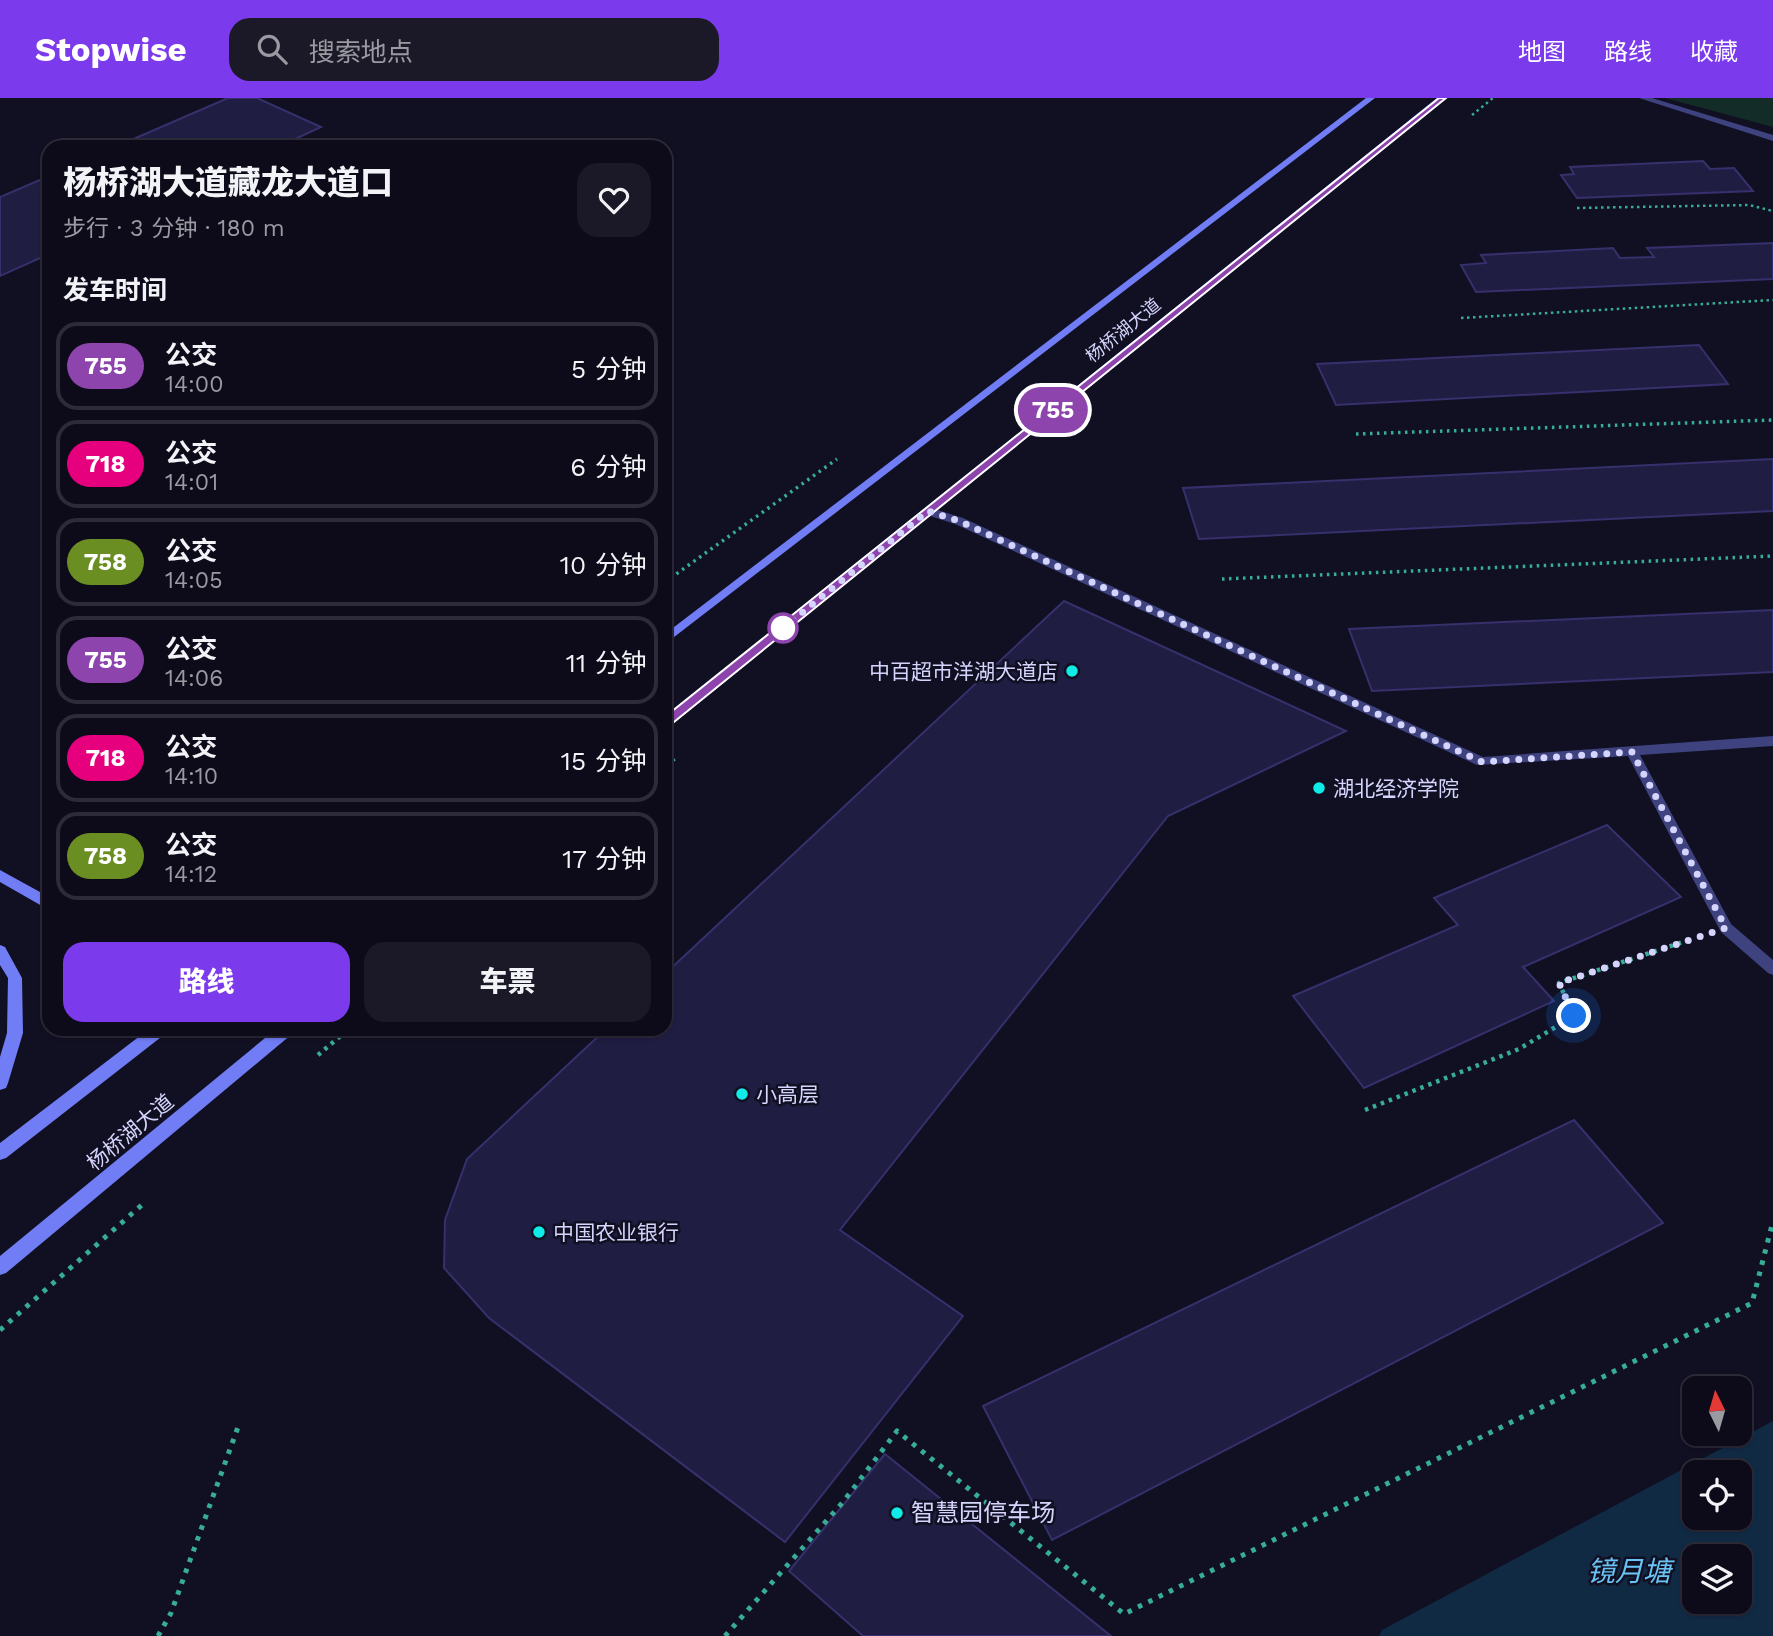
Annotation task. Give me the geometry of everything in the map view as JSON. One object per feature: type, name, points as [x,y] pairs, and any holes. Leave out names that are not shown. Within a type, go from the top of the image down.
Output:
[{"type":"main road","name":"杨桥湖大道","points":[[672,635],[1371,98]]},
{"type":"main road","name":"杨桥湖大道","points":[[672,717],[1442,98]]},
{"type":"main road","points":[[0,875],[42,900]]},
{"type":"main road","points":[[0,951],[15,978],[15,1033],[0,1083]]},
{"type":"main road","points":[[0,1153],[151,1036]]},
{"type":"main road","name":"杨桥湖大道","points":[[0,1267],[279,1036]]},
{"type":"street","points":[[1643,98],[1773,138]]},
{"type":"street","points":[[928,511],[959,521],[1482,762],[1773,741]]},
{"type":"street","points":[[1632,752],[1726,928],[1773,969]]},
{"type":"path","points":[[1577,208],[1749,205],[1773,211]]},
{"type":"path","points":[[1461,318],[1773,300]]},
{"type":"path","points":[[1356,434],[1773,420]]},
{"type":"path","points":[[1222,579],[1773,556]]},
{"type":"path","points":[[1365,1110],[1519,1049],[1574,1016],[1559,983],[1726,928]]},
{"type":"path","points":[[725,1636],[843,1502],[897,1431],[1124,1614],[1752,1303],[1773,1221]]},
{"type":"path","points":[[158,1636],[170,1613],[239,1427]]},
{"type":"green space","points":[[1665,98],[1773,98],[1773,127]]},
{"type":"water","name":"镜月塘","points":[[1773,1421],[1773,1636],[1379,1636],[1382,1630],[1682,1470],[1682,1530],[1752,1530],[1752,1460],[1700,1460],[1726,1446],[1752,1446],[1752,1432]]},
{"type":"building","points":[[228,98],[257,98],[321,127],[293,140],[131,140]]},
{"type":"building","points":[[1703,161],[1710,169],[1734,168],[1753,191],[1577,198],[1561,175],[1574,174],[1570,167]]},
{"type":"building","points":[[42,179],[42,257],[0,276],[0,197]]},
{"type":"building","points":[[1773,243],[1773,279],[1476,292],[1461,265],[1486,263],[1481,255],[1613,248],[1620,258],[1654,257],[1647,248]]},
{"type":"building","points":[[1699,345],[1728,384],[1336,405],[1317,364]]},
{"type":"building","points":[[1773,459],[1773,511],[1199,539],[1183,488]]},
{"type":"building","name":"小高层","points":[[1064,601],[1346,731],[1168,816],[840,1230],[963,1316],[785,1542],[489,1318],[444,1268],[445,1220],[467,1159],[599,1036],[672,1036],[672,967]]},
{"type":"building","points":[[1773,610],[1773,672],[1372,691],[1349,629]]},
{"type":"building","points":[[1607,825],[1681,897],[1523,967],[1554,1001],[1364,1088],[1293,996],[1458,925],[1434,898]]},
{"type":"building","points":[[1574,1120],[1663,1223],[1052,1540],[983,1406]]},
{"type":"building","name":"智慧园停车场","points":[[885,1454],[1111,1636],[863,1636],[789,1571]]},
{"type":"bus line","name":"755","points":[[672,717],[1442,98]]},
{"type":"place","name":"中百超市洋湖大道店","points":[[1072,671]]},
{"type":"place","name":"湖北经济学院","points":[[1319,788]]},
{"type":"place","name":"小高层","points":[[742,1094]]},
{"type":"place","name":"中国农业银行","points":[[539,1232]]},
{"type":"place","name":"智慧园停车场","points":[[897,1513]]},
{"type":"route","points":[[783,628],[928,511],[959,521],[1482,762],[1632,752],[1726,928],[1559,983],[1574,1016]]}]
